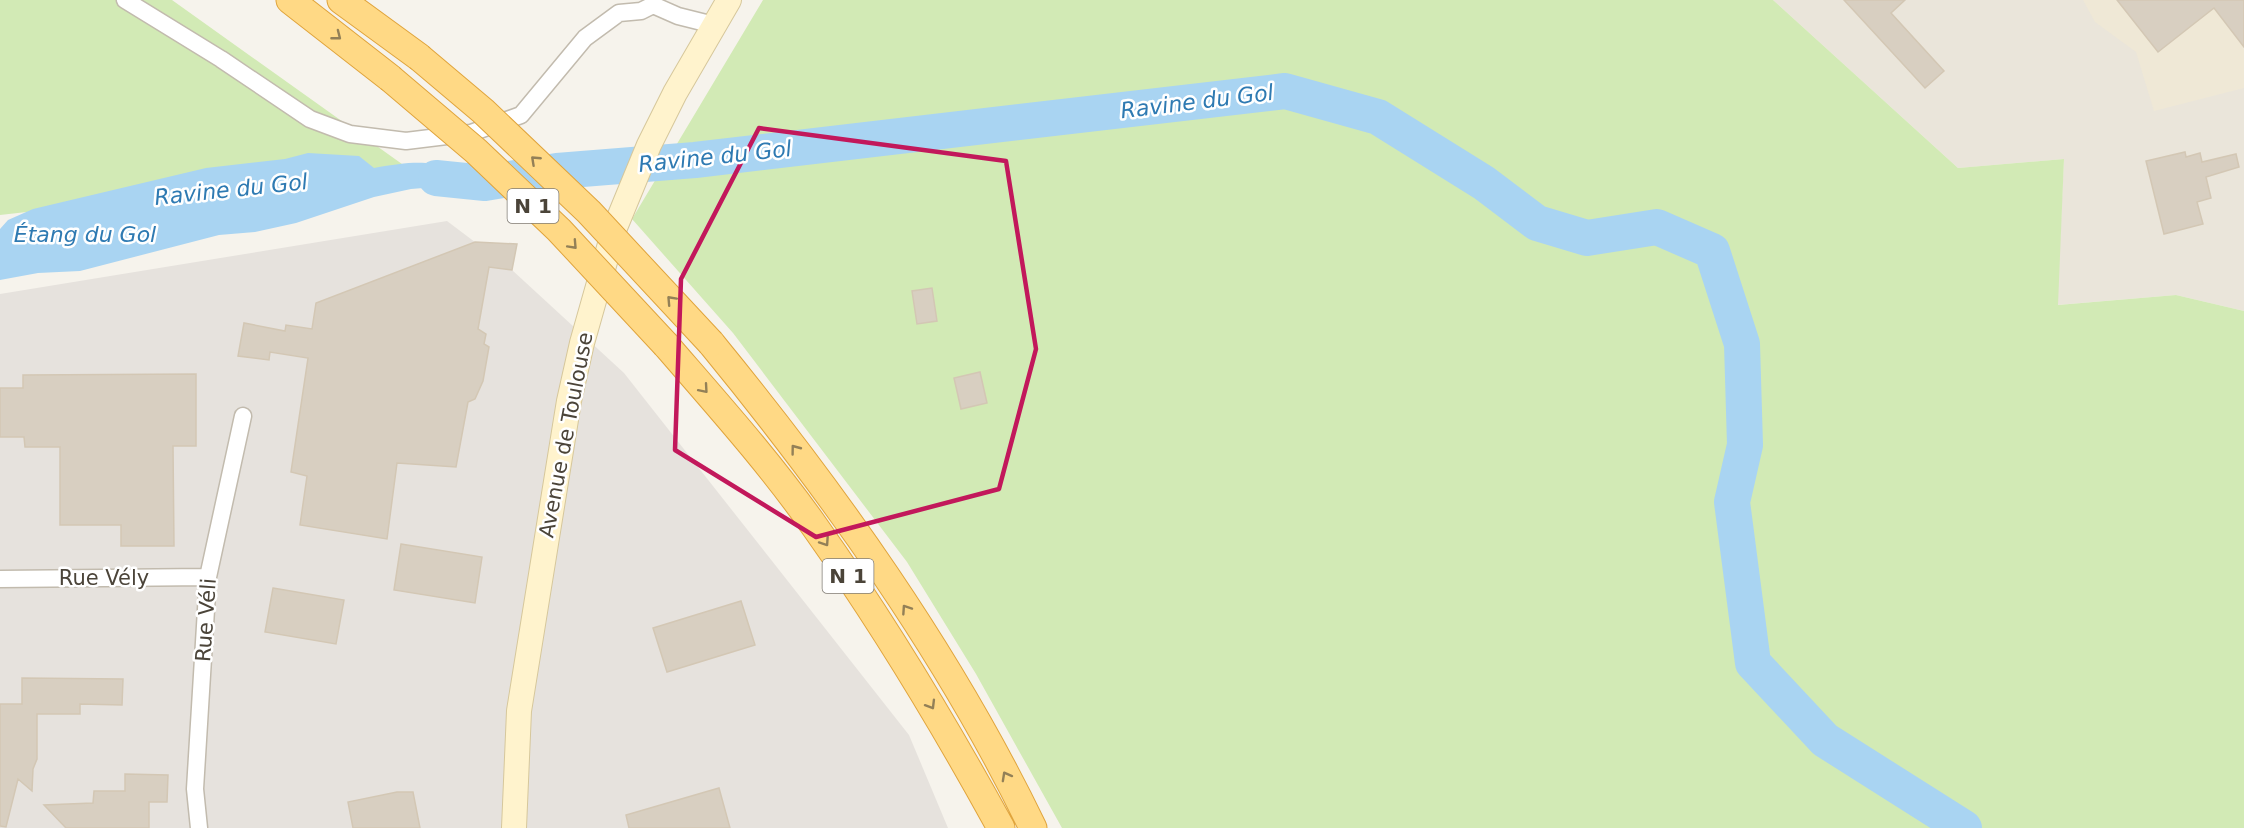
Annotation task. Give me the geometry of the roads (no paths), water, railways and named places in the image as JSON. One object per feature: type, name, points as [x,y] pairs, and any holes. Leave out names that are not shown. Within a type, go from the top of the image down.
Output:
[{"type":"highway","name":"N 1","points":[[290,0],[390,78],[476,151],[559,230],[734,422],[814,525],[894,643],[961,754],[1000,828]]},
{"type":"highway","name":"N 1","points":[[340,0],[419,57],[483,111],[589,212],[711,343],[816,477],[912,617],[955,686],[1033,828]]},
{"type":"highway","points":[[356,0],[419,57]]},
{"type":"main road","name":"Avenue de Toulouse","points":[[514,828],[519,711],[568,401],[582,343],[614,230],[663,118],[729,0]]},
{"type":"street","points":[[125,0],[221,59],[310,119],[350,134],[406,141],[471,132],[521,115],[585,38],[619,13],[641,11],[653,5],[678,16],[714,26]]},
{"type":"street","name":"Rue Véli","points":[[199,828],[195,789],[208,577],[243,416]]},
{"type":"street","name":"Rue Vély","points":[[0,579],[208,577]]},
{"type":"water","name":"Étang du Gol","points":[[308,153],[359,156],[374,168],[406,163],[444,166],[485,183],[411,189],[374,197],[296,223],[255,232],[219,235],[80,271],[38,273],[0,280],[0,229],[8,220],[33,209],[206,168],[285,159]]},
{"type":"waterway","name":"Ravine du Gol","points":[[436,178],[485,183],[557,171],[695,160],[1285,91],[1378,117],[1484,183],[1537,223],[1587,238],[1657,227],[1712,251],[1742,344],[1745,445],[1732,502],[1753,663],[1825,740],[1964,828]]}]
